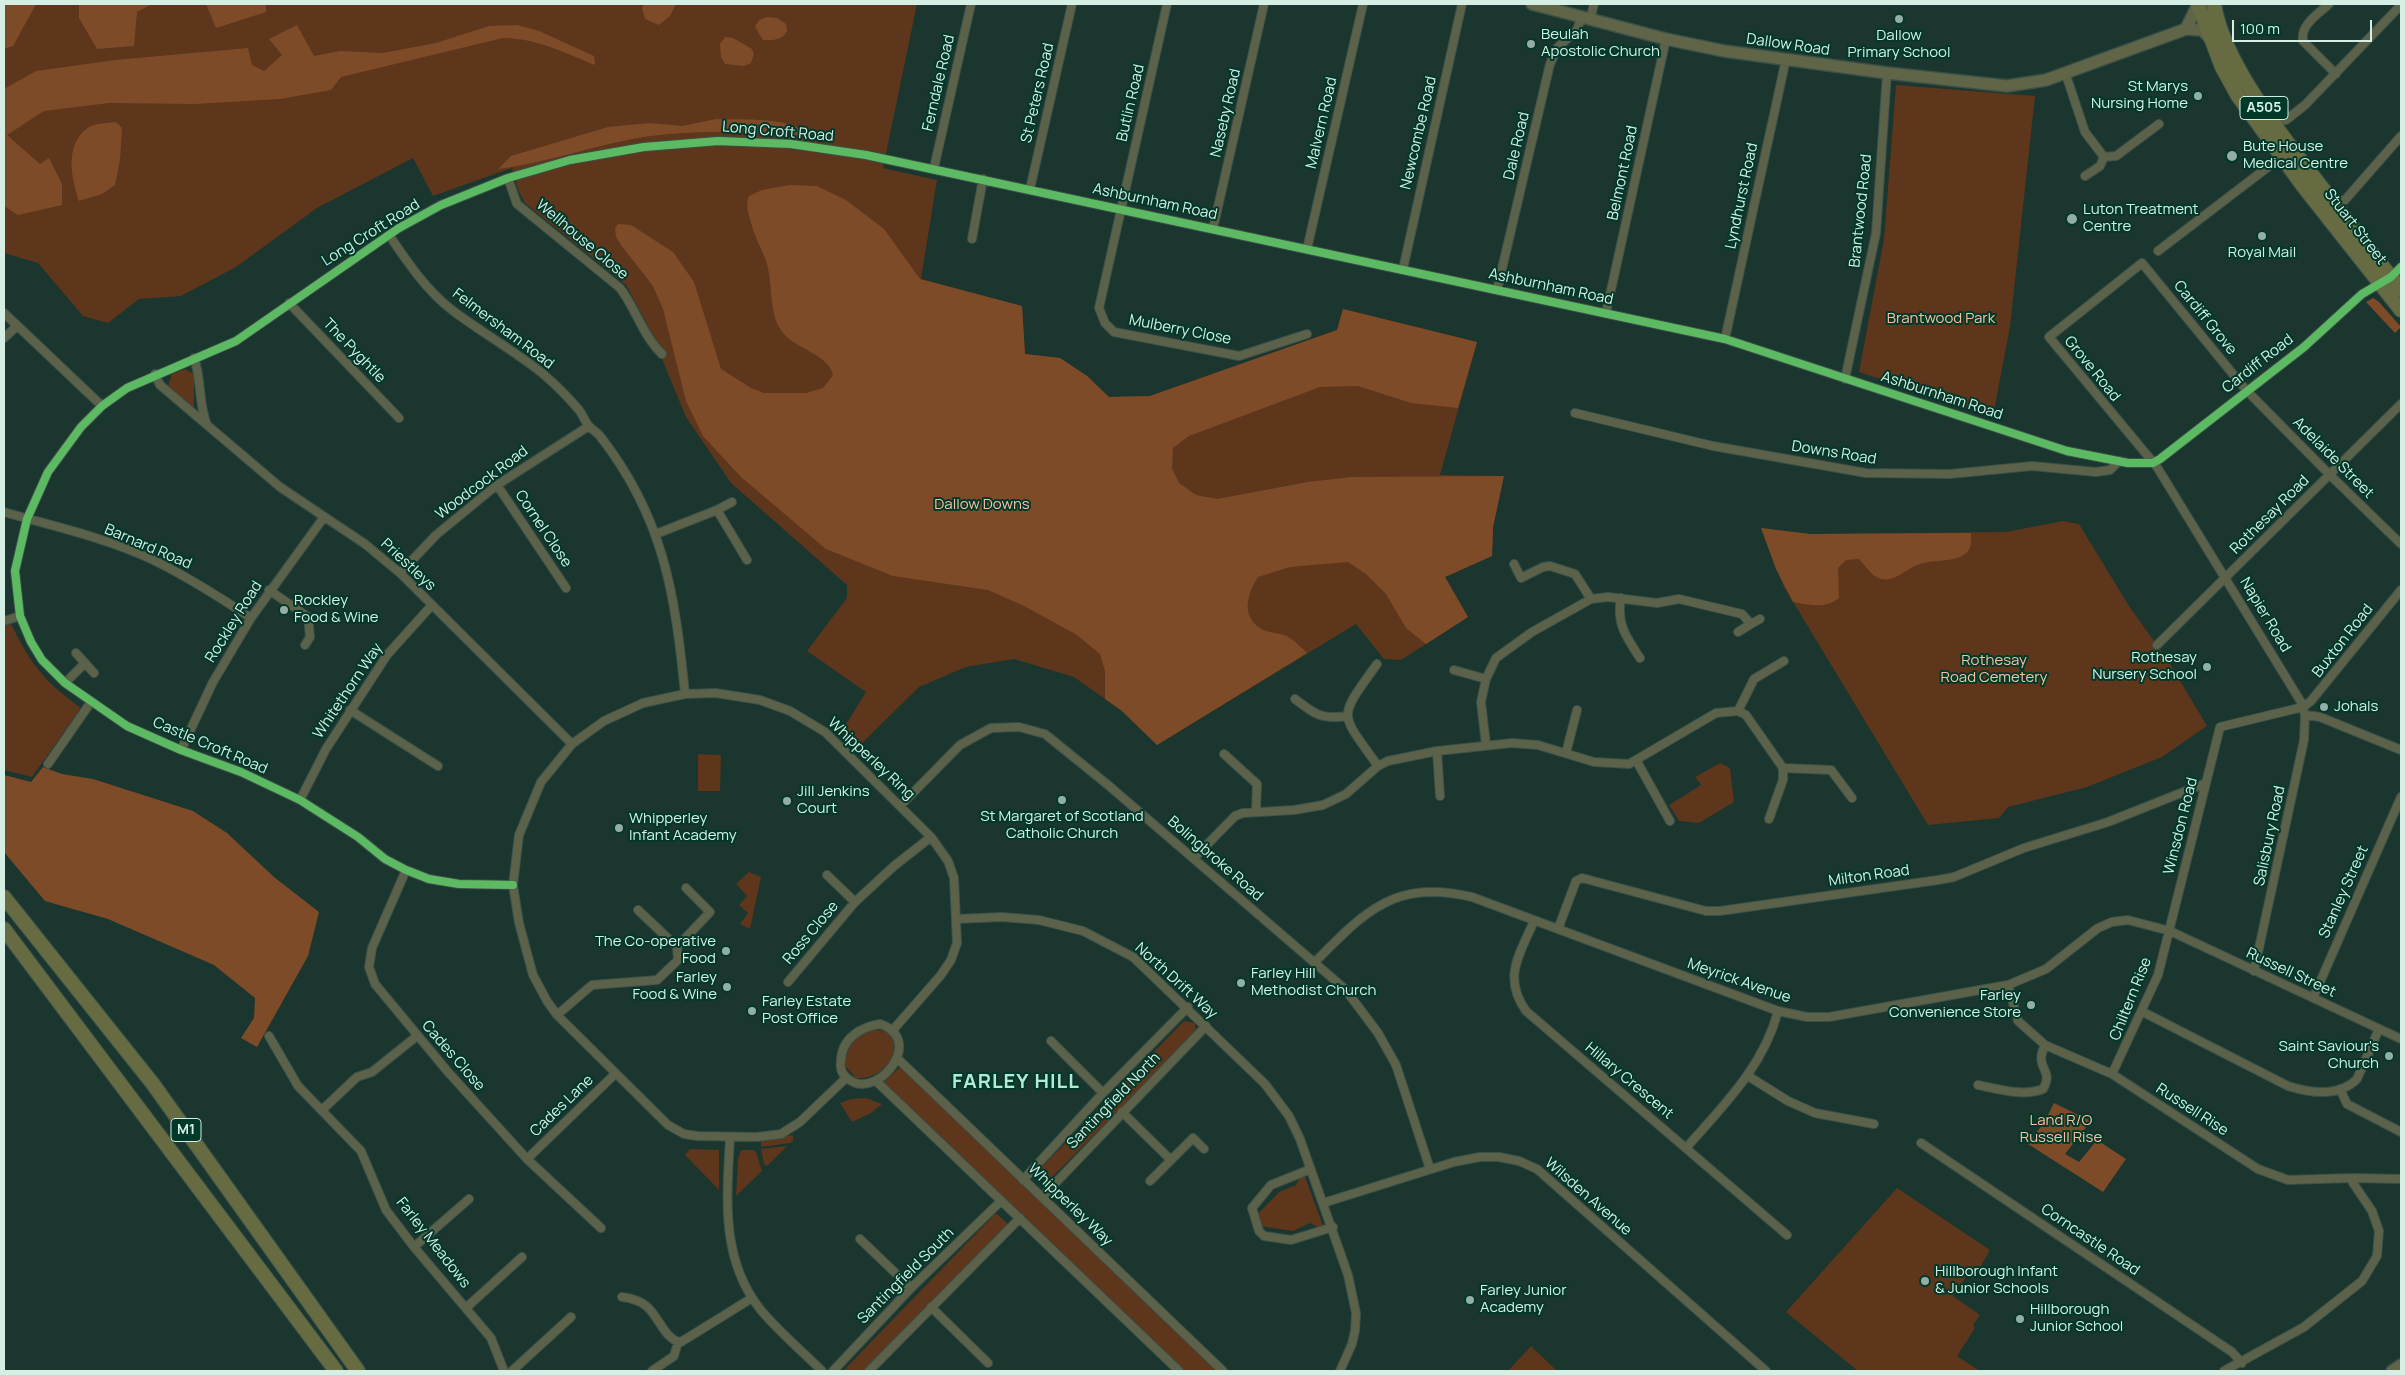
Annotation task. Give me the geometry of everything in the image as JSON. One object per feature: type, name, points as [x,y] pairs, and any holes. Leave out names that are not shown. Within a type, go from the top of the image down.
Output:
[{"type":"highway","name":"A505","points":[[2198,4],[2222,66],[2238,96],[2282,158]]},
{"type":"highway","name":"A505","points":[[2214,4],[2235,59],[2272,121],[2333,201]]},
{"type":"highway","name":"Stuart Street","points":[[2282,158],[2401,310]]},
{"type":"highway","name":"Stuart Street","points":[[2333,201],[2401,289]]},
{"type":"highway","name":"M1","points":[[4,897],[153,1084],[358,1371]]},
{"type":"highway","name":"M1","points":[[4,929],[336,1371]]},
{"type":"street","name":"Ferndale Road","points":[[934,168],[971,4]]},
{"type":"street","name":"St Peters Road","points":[[1030,189],[1072,4]]},
{"type":"street","name":"Butlin Road","points":[[1121,208],[1167,4]]},
{"type":"street","name":"Naseby Road","points":[[1213,229],[1264,4]]},
{"type":"street","name":"Malvern Road","points":[[1307,249],[1363,4]]},
{"type":"street","name":"Newcombe Road","points":[[1403,269],[1462,4]]},
{"type":"street","name":"Dallow Road","points":[[1532,4],[1666,39],[1724,51],[1887,73],[2007,86],[2046,80],[2186,29]]},
{"type":"street","points":[[1586,19],[1594,4]]},
{"type":"street","points":[[2198,4],[2186,29],[2202,30],[2210,38]]},
{"type":"street","points":[[2329,4],[2303,29],[2302,35],[2303,41],[2336,74]]},
{"type":"street","points":[[2272,121],[2286,120],[2305,105],[2401,5]]},
{"type":"street","name":"Dale Road","points":[[1497,290],[1550,64],[1558,47],[1586,19]]},
{"type":"street","name":"Belmont Road","points":[[1606,313],[1666,39]]},
{"type":"street","name":"Lyndhurst Road","points":[[1725,339],[1786,59]]},
{"type":"street","points":[[2065,72],[2085,132],[2104,156]]},
{"type":"street","name":"Brantwood Road","points":[[1845,379],[1876,233],[1887,73]]},
{"type":"street","points":[[2104,156],[2116,156],[2160,124]]},
{"type":"street","points":[[2333,201],[2345,200],[2401,136]]},
{"type":"street","name":"Long Croft Road","points":[[27,519],[48,472],[81,427],[102,406],[127,388],[155,374],[236,341],[379,240],[389,236],[399,228],[441,205],[508,178],[570,160],[642,147],[718,141],[791,144],[867,155],[934,168]]},
{"type":"street","points":[[2085,176],[2100,166],[2104,156]]},
{"type":"street","points":[[2158,251],[2282,158]]},
{"type":"street","name":"Ashburnham Road","points":[[934,168],[1725,339],[2059,448],[2119,461],[2153,463]]},
{"type":"street","name":"Wellhouse Close","points":[[508,178],[517,204],[620,288],[632,305],[650,343],[659,351]]},
{"type":"street","points":[[972,239],[983,179]]},
{"type":"street","name":"Mulberry Close","points":[[1121,208],[1100,308],[1105,323],[1114,332],[1239,356],[1307,334]]},
{"type":"street","name":"Felmersham Road","points":[[389,236],[418,278],[445,303],[510,348],[544,376],[580,411],[589,426],[599,434],[623,469],[643,503],[656,534],[669,575],[678,620],[685,694]]},
{"type":"street","name":"Cardiff Grove","points":[[2142,263],[2246,390]]},
{"type":"street","name":"Grove Road","points":[[2142,263],[2049,337],[2153,463]]},
{"type":"street","points":[[2391,277],[2401,267]]},
{"type":"street","name":"Cardiff Road","points":[[2153,463],[2304,347],[2378,283],[2391,277]]},
{"type":"street","name":"The Pyghtle","points":[[289,303],[400,418]]},
{"type":"street","points":[[4,313],[102,406]]},
{"type":"street","points":[[4,338],[17,326]]},
{"type":"street","points":[[194,358],[199,370],[200,409],[208,427]]},
{"type":"street","name":"Priestleys","points":[[155,374],[160,385],[280,487],[365,544],[400,574],[572,744]]},
{"type":"street","name":"Adelaide Street","points":[[2246,390],[2401,544]]},
{"type":"street","name":"Rothesay Road","points":[[2157,645],[2401,404]]},
{"type":"street","name":"Downs Road","points":[[1575,413],[1713,446],[1866,474],[1950,474],[2032,466],[2096,472],[2110,470],[2119,461]]},
{"type":"street","name":"Woodcock Road","points":[[400,574],[436,535],[498,486],[589,426]]},
{"type":"street","name":"Napier Road","points":[[2153,463],[2299,697],[2304,711]]},
{"type":"street","name":"Cornel Close","points":[[498,486],[566,588]]},
{"type":"street","points":[[656,534],[717,510],[732,502]]},
{"type":"street","points":[[717,510],[747,560]]},
{"type":"street","name":"Barnard Road","points":[[4,512],[102,541],[148,558],[192,580],[250,618]]},
{"type":"street","name":"Rockley Road","points":[[181,750],[213,682],[250,618],[324,517]]},
{"type":"street","name":"Castle Croft Road","points":[[27,519],[16,571],[20,616],[30,642],[42,660],[65,683],[127,726],[181,750],[241,772],[300,800],[358,837],[386,859],[406,870],[429,879],[459,884],[513,885]]},
{"type":"street","points":[[1514,564],[1521,578],[1543,567],[1550,566],[1576,574],[1590,599]]},
{"type":"street","points":[[270,590],[308,617],[310,637],[305,645]]},
{"type":"street","name":"Buxton Road","points":[[2304,711],[2401,590]]},
{"type":"street","points":[[1486,745],[1481,702],[1486,679],[1496,658],[1590,599],[1600,596],[1657,603],[1679,599],[1742,614],[1751,624]]},
{"type":"street","points":[[1621,598],[1618,612],[1622,630],[1640,658]]},
{"type":"street","name":"Whitethorn Way","points":[[300,800],[326,749],[387,655],[432,605]]},
{"type":"street","points":[[4,621],[20,616]]},
{"type":"street","points":[[1738,632],[1760,619]]},
{"type":"street","points":[[76,653],[94,673]]},
{"type":"street","points":[[1738,711],[1754,679],[1784,661]]},
{"type":"street","points":[[65,683],[84,664]]},
{"type":"street","points":[[1377,664],[1351,701],[1346,716],[1351,728],[1378,766]]},
{"type":"street","points":[[1454,670],[1486,679]]},
{"type":"street","name":"Whipperley Ring","points":[[846,1078],[800,1122],[790,1129],[772,1135],[730,1137],[690,1135],[675,1129],[615,1074],[557,1015],[533,975],[519,923],[513,885],[519,835],[541,782],[572,744],[604,721],[642,703],[685,694],[716,693],[745,696],[775,705],[802,717],[825,732],[901,805],[931,837],[948,861],[954,878],[956,943],[951,960],[941,975],[892,1030]]},
{"type":"street","points":[[1295,699],[1317,714],[1328,718],[1346,716]]},
{"type":"street","points":[[48,764],[91,702]]},
{"type":"street","points":[[350,710],[438,766]]},
{"type":"street","points":[[1566,753],[1578,710]]},
{"type":"street","points":[[1194,858],[1235,816],[1256,811],[1294,810],[1323,805],[1346,794],[1378,766],[1399,758],[1437,751],[1512,743],[1538,745],[1594,762],[1618,765],[1629,764],[1716,713],[1738,711],[1746,715],[1752,722],[1783,768],[1783,780],[1769,819]]},
{"type":"street","points":[[2304,711],[2401,750]]},
{"type":"street","name":"Winsdon Road","points":[[2170,931],[2220,727],[2304,711]]},
{"type":"street","name":"Salisbury Road","points":[[2254,971],[2304,740],[2304,711]]},
{"type":"street","name":"Bolingbroke Road","points":[[901,805],[960,745],[991,728],[1019,727],[1045,734],[1194,858],[1345,989],[1360,1007],[1396,1065],[1430,1169]]},
{"type":"street","points":[[1437,751],[1440,796]]},
{"type":"street","points":[[1224,754],[1257,784],[1256,811]]},
{"type":"street","points":[[1636,760],[1670,821]]},
{"type":"street","points":[[1783,768],[1832,770],[1852,798]]},
{"type":"street","name":"Milton Road","points":[[1558,929],[1576,881],[1582,878],[1720,912],[1938,880],[1954,876],[2024,848],[2108,822],[2206,783]]},
{"type":"street","name":"Stanley Street","points":[[2313,998],[2401,797]]},
{"type":"street","name":"Ross Close","points":[[788,982],[855,902],[894,866],[931,837]]},
{"type":"street","name":"Cades Close","points":[[406,870],[372,948],[369,967],[375,984],[417,1036],[527,1158],[601,1228]]},
{"type":"street","name":"Ross Close","points":[[827,875],[855,902]]},
{"type":"street","points":[[677,947],[710,912],[686,888]]},
{"type":"street","name":"Meyrick Avenue","points":[[1314,963],[1352,924],[1391,899],[1407,894],[1447,892],[1472,898],[1534,920],[1778,1011],[1807,1017],[1829,1017],[2008,985],[2046,969],[2098,928],[2112,922],[2128,920],[2170,931]]},
{"type":"street","points":[[557,1015],[592,986],[657,980],[678,960],[677,947],[638,910]]},
{"type":"street","name":"North Drift Way","points":[[956,919],[1002,917],[1039,920],[1083,931],[1133,957],[1265,1084],[1289,1116],[1311,1169],[1348,1275],[1356,1313],[1352,1344],[1340,1371]]},
{"type":"street","name":"Hillary Crescent","points":[[1534,920],[1515,967],[1513,980],[1517,998],[1526,1011],[1787,1235]]},
{"type":"street","name":"Russell Street","points":[[2170,931],[2401,1039]]},
{"type":"street","name":"Chiltern Rise","points":[[2112,1074],[2143,1012],[2158,975],[2170,931]]},
{"type":"street","name":"Russell Rise","points":[[2008,985],[2018,1020],[2045,1045],[2112,1074],[2258,1169],[2288,1180],[2401,1179]]},
{"type":"street","name":"Santingfield North","points":[[1023,1180],[1103,1093],[1188,1008]]},
{"type":"street","points":[[1686,1148],[1748,1076],[1774,1026],[1778,1011]]},
{"type":"street","points":[[2143,1012],[2288,1086],[2302,1090],[2326,1092],[2350,1085],[2357,1079],[2379,1029]]},
{"type":"street","points":[[880,1024],[892,1030],[899,1040],[897,1058],[876,1081],[855,1084],[846,1078],[840,1068],[841,1054],[850,1038],[863,1028],[873,1025],[880,1024]]},
{"type":"street","name":"Santingfield North","points":[[1042,1197],[1206,1026]]},
{"type":"street","name":"Farley Meadows","points":[[269,1036],[298,1086],[361,1150],[386,1210],[414,1247],[467,1307],[490,1338],[504,1371]]},
{"type":"street","points":[[322,1110],[357,1077],[372,1072],[417,1036]]},
{"type":"street","points":[[1051,1041],[1103,1093]]},
{"type":"street","points":[[1978,1085],[2006,1091],[2036,1092],[2043,1089],[2047,1082],[2047,1074],[2040,1062],[2040,1055],[2045,1045]]},
{"type":"street","name":"Whipperley Way","points":[[897,1058],[1223,1371]]},
{"type":"street","name":"Cades Lane","points":[[527,1158],[615,1074]]},
{"type":"street","points":[[1748,1076],[1788,1101],[1815,1113],[1874,1124]]},
{"type":"street","points":[[876,1081],[1179,1371]]},
{"type":"street","points":[[2340,1089],[2347,1104],[2401,1132]]},
{"type":"street","points":[[1122,1112],[1171,1160]]},
{"type":"street","points":[[730,1137],[728,1233],[736,1266],[752,1298],[762,1311],[822,1371]]},
{"type":"street","points":[[1150,1181],[1193,1138],[1204,1149]]},
{"type":"street","name":"Corncastle Road","points":[[1921,1143],[2232,1352],[2242,1363]]},
{"type":"street","name":"Wilsden Avenue","points":[[1323,1203],[1430,1169],[1480,1157],[1499,1157],[1519,1161],[1537,1169],[1766,1371]]},
{"type":"street","points":[[1311,1169],[1271,1184],[1252,1208],[1258,1231],[1264,1236],[1291,1240],[1332,1227]]},
{"type":"street","points":[[2224,1371],[2242,1363],[2304,1327],[2362,1281],[2377,1256],[2379,1231],[2372,1211],[2353,1183],[2352,1178]]},
{"type":"street","points":[[414,1247],[469,1199]]},
{"type":"street","name":"Santingfield South","points":[[833,1371],[911,1288],[1001,1201]]},
{"type":"street","points":[[869,1371],[1020,1218]]},
{"type":"street","points":[[860,1239],[911,1288]]},
{"type":"street","points":[[467,1307],[522,1257]]},
{"type":"street","points":[[622,1297],[644,1304],[653,1312],[673,1340],[678,1342],[685,1341],[752,1298]]},
{"type":"street","points":[[931,1307],[988,1363]]},
{"type":"street","points":[[512,1371],[571,1317]]},
{"type":"street","points":[[652,1371],[674,1356],[678,1342]]},
{"type":"street","points":[[2392,1371],[2401,1365]]},
{"type":"green space","name":"Dallow Downs","points":[[4,4],[917,4],[883,168],[937,180],[921,279],[1022,306],[1025,354],[1060,358],[1087,376],[1109,397],[1150,396],[1337,330],[1343,309],[1477,342],[1440,475],[1504,476],[1493,527],[1492,556],[1445,577],[1468,617],[1401,660],[1384,659],[1356,624],[1157,745],[1122,711],[1074,677],[1014,659],[966,667],[919,687],[858,747],[842,731],[866,692],[807,651],[847,598],[847,585],[731,483],[686,417],[650,330],[626,285],[525,203],[519,192],[512,168],[433,196],[413,158],[317,208],[236,267],[181,296],[139,299],[108,323],[83,316],[38,263],[4,253]]},
{"type":"green space","points":[[4,4],[36,4],[13,46],[4,49]]},
{"type":"green space","points":[[79,4],[152,4],[137,12],[134,46],[97,49],[79,18]]},
{"type":"green space","points":[[206,4],[266,4],[266,12],[216,28]]},
{"type":"green space","points":[[644,4],[676,4],[670,16],[659,25],[645,19],[642,8]]},
{"type":"green space","points":[[767,17],[777,18],[786,24],[787,31],[783,36],[774,40],[763,40],[755,27],[759,20]]},
{"type":"green space","points":[[297,25],[314,56],[340,51],[383,53],[436,43],[489,26],[517,25],[539,31],[594,56],[595,65],[539,43],[503,38],[341,77],[331,90],[280,99],[195,104],[109,103],[44,111],[7,135],[40,164],[49,158],[62,184],[62,205],[18,215],[4,206],[4,89],[36,71],[115,60],[248,48],[252,65],[264,71],[282,55],[269,39]]},
{"type":"green space","points":[[725,37],[733,38],[752,49],[754,54],[751,63],[744,66],[725,64],[721,57],[720,44]]},
{"type":"green space","name":"Brantwood Park","points":[[1896,85],[2035,96],[2010,327],[1993,416],[1859,372],[1884,239]]},
{"type":"green space","points":[[716,119],[780,122],[803,130],[810,137],[726,132],[664,134],[625,140],[534,163],[498,169],[511,156],[608,127],[650,123],[682,126]]},
{"type":"green space","points":[[116,122],[122,128],[120,160],[115,185],[102,194],[79,201],[72,172],[73,152],[76,142],[89,127]]},
{"type":"green space","points":[[790,185],[817,186],[846,200],[884,229],[920,279],[1022,306],[1025,354],[1060,358],[1087,376],[1109,397],[1150,396],[1337,330],[1343,309],[1477,342],[1458,408],[1411,403],[1358,386],[1320,387],[1189,436],[1173,448],[1172,468],[1179,483],[1196,495],[1217,499],[1308,482],[1352,477],[1504,476],[1493,527],[1492,556],[1445,577],[1468,617],[1426,644],[1406,628],[1386,594],[1366,574],[1348,562],[1290,567],[1258,577],[1249,597],[1248,610],[1250,617],[1260,628],[1286,636],[1307,653],[1157,745],[1122,711],[1105,699],[1105,671],[1100,654],[1077,635],[1024,606],[988,590],[893,576],[826,549],[741,477],[703,436],[686,401],[663,309],[653,286],[616,237],[615,228],[618,224],[631,225],[673,252],[694,282],[721,369],[751,388],[764,393],[806,393],[823,388],[833,375],[825,362],[790,339],[779,326],[773,309],[768,270],[753,230],[747,207],[749,196],[762,190]]},
{"type":"green space","points":[[2373,298],[2379,302],[2401,327],[2395,333],[2366,302]]},
{"type":"green space","points":[[185,369],[194,374],[194,411],[168,386],[172,374]]},
{"type":"green space","name":"Rothesay Road Cemetery","points":[[2063,521],[2079,524],[2129,606],[2169,662],[2207,726],[2162,757],[2087,787],[2008,807],[1999,818],[1928,825],[1784,587],[1761,528],[1810,534],[2006,532]]},
{"type":"green space","points":[[1761,528],[1810,534],[1971,533],[1971,542],[1969,550],[1960,557],[1920,564],[1897,577],[1887,579],[1875,576],[1859,559],[1846,560],[1838,568],[1839,598],[1828,604],[1811,605],[1793,602],[1776,569]]},
{"type":"green space","points":[[11,624],[32,662],[57,689],[81,708],[32,777],[4,770],[4,626]]},
{"type":"green space","points":[[698,754],[721,755],[720,791],[698,791]]},
{"type":"green space","points":[[1720,763],[1730,768],[1734,802],[1699,823],[1679,821],[1669,805],[1701,785],[1695,777]]},
{"type":"green space","points":[[43,767],[62,774],[93,779],[193,811],[227,833],[274,877],[319,912],[308,956],[257,1047],[241,1038],[254,1018],[255,998],[214,965],[108,919],[45,901],[4,852],[4,775],[31,782]]},
{"type":"green space","points":[[749,872],[761,877],[750,929],[740,924],[748,913],[739,905],[747,896],[736,884]]},
{"type":"green space","points":[[1184,1021],[1195,1023],[1196,1033],[1046,1183],[1037,1172]]},
{"type":"green space","points":[[874,1030],[886,1032],[892,1038],[894,1046],[893,1055],[888,1064],[879,1072],[869,1077],[856,1078],[846,1067],[849,1048],[861,1035]]},
{"type":"green space","points":[[901,1066],[1222,1371],[1184,1371],[883,1083]]},
{"type":"green space","points":[[866,1098],[882,1104],[871,1113],[852,1122],[840,1103],[851,1099]]},
{"type":"green space","name":"Land R/O Russell Rise","points":[[2054,1103],[2091,1121],[2065,1154],[2079,1162],[2097,1140],[2126,1159],[2103,1192],[2028,1144],[2045,1121]]},
{"type":"green space","points":[[793,1135],[793,1141],[790,1143],[761,1147],[761,1141]]},
{"type":"green space","points":[[787,1146],[767,1166],[764,1164],[761,1149]]},
{"type":"green space","points":[[690,1149],[719,1150],[719,1190],[685,1155]]},
{"type":"green space","points":[[741,1150],[754,1150],[756,1152],[762,1171],[736,1196],[738,1159]]},
{"type":"green space","points":[[1304,1174],[1323,1226],[1319,1228],[1310,1223],[1293,1231],[1260,1226],[1256,1216],[1279,1192],[1296,1185],[1301,1175]]},
{"type":"green space","name":"Hillborough Infant & Junior Schools","points":[[1897,1188],[1990,1250],[1978,1271],[1972,1268],[1953,1296],[1980,1315],[1973,1325],[1975,1328],[1957,1356],[1980,1371],[1858,1371],[1786,1312]]},
{"type":"green space","points":[[997,1214],[1008,1224],[1007,1226],[866,1371],[843,1371],[994,1215]]},
{"type":"green space","points":[[1531,1346],[1557,1371],[1508,1371]]},
{"type":"cycle path","points":[[513,885],[459,884],[429,879],[406,870],[385,859],[358,837],[300,800],[241,772],[181,750],[127,726],[65,683],[42,660],[31,642],[20,616],[15,571],[27,519],[48,472],[81,427],[102,406],[127,388],[236,341],[399,228],[441,205],[508,178],[570,160],[644,147],[718,141],[791,144],[866,155],[1725,339],[2067,451],[2128,463],[2153,463],[2160,459],[2304,347],[2362,294],[2391,277],[2401,267]]},
{"type":"place","name":"Dallow Primary School","points":[[1899,19]]},
{"type":"place","name":"Beulah Apostolic Church","points":[[1531,44]]},
{"type":"place","name":"St Marys Nursing Home","points":[[2198,96]]},
{"type":"place","name":"Bute House Medical Centre","points":[[2232,156]]},
{"type":"place","name":"Luton Treatment Centre","points":[[2072,219]]},
{"type":"place","name":"Royal Mail","points":[[2262,236]]},
{"type":"place","name":"Rockley Food & Wine","points":[[284,610]]},
{"type":"place","name":"Rothesay Nursery School","points":[[2207,667]]},
{"type":"place","name":"Johals","points":[[2324,707]]},
{"type":"place","name":"St Margaret of Scotland Catholic Church","points":[[1062,800]]},
{"type":"place","name":"Jill Jenkins Court","points":[[787,801]]},
{"type":"place","name":"Whipperley Infant Academy","points":[[619,828]]},
{"type":"place","name":"The Co-operative Food","points":[[726,951]]},
{"type":"place","name":"Farley Hill Methodist Church","points":[[1241,983]]},
{"type":"place","name":"Farley Food & Wine","points":[[727,987]]},
{"type":"place","name":"Farley Convenience Store","points":[[2031,1005]]},
{"type":"place","name":"Farley Estate Post Office","points":[[752,1011]]},
{"type":"place","name":"Saint Saviour's Church","points":[[2389,1056]]},
{"type":"place","name":"Hillborough Infant & Junior Schools","points":[[1925,1281]]},
{"type":"place","name":"Farley Junior Academy","points":[[1470,1300]]},
{"type":"place","name":"Hillborough Junior School","points":[[2020,1319]]},
{"type":"district","name":"FARLEY HILL","points":[[1016,1082]]}]
